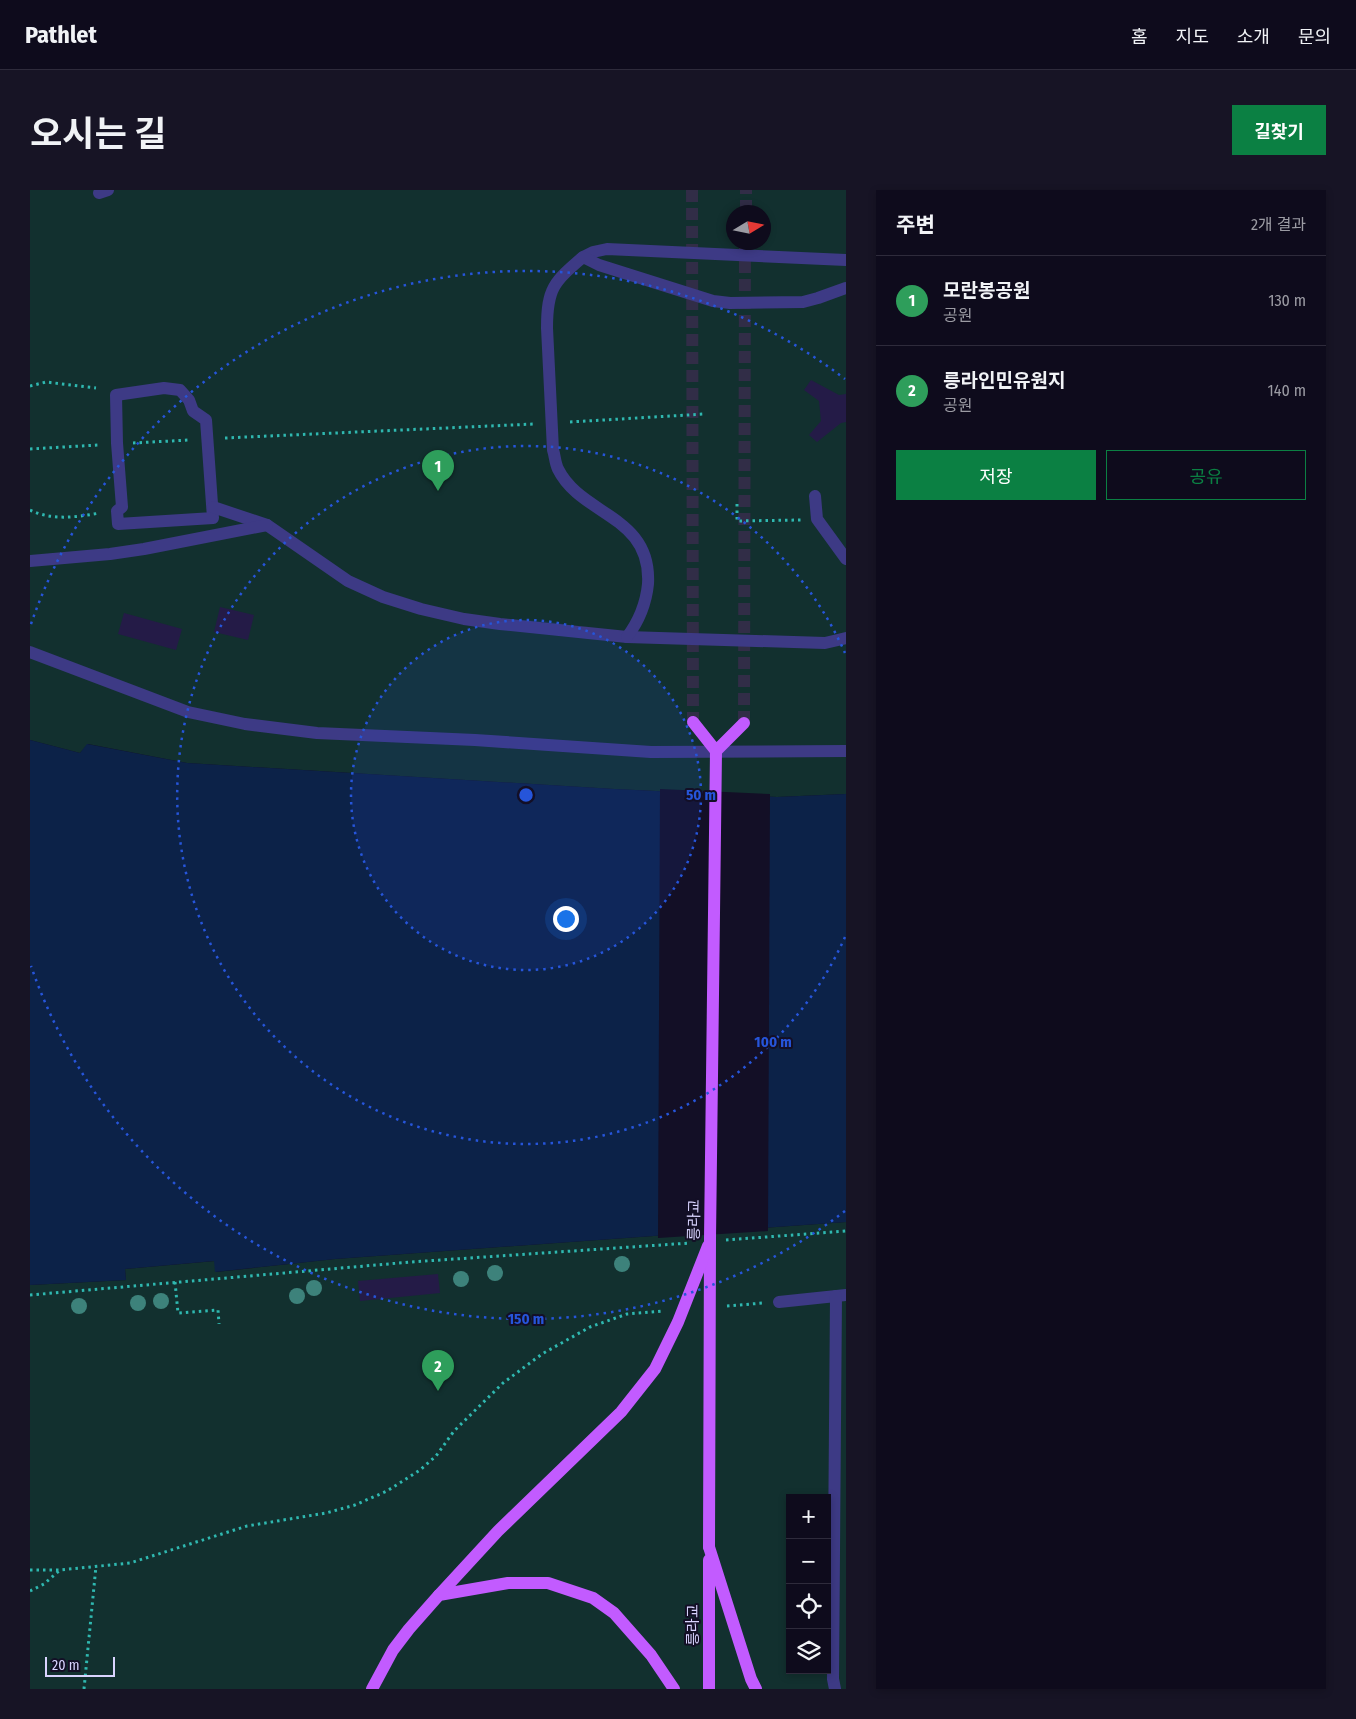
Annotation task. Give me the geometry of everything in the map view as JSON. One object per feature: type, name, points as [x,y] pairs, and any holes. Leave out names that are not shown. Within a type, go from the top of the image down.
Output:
[{"type":"main road","points":[[693,722],[716,751],[744,723]]},
{"type":"main road","name":"릉라교","points":[[709,1689],[709,1547],[717,1240],[716,751]]},
{"type":"main road","points":[[372,1689],[392,1650],[439,1595],[498,1531],[621,1412],[646,1382],[655,1369],[717,1240]]},
{"type":"main road","points":[[709,1547],[751,1679],[756,1689]]},
{"type":"main road","points":[[439,1595],[508,1583],[548,1583],[593,1598],[614,1613],[632,1631],[674,1689]]},
{"type":"street","points":[[102,190],[99,193],[108,190]]},
{"type":"street","points":[[627,637],[636,624],[643,608],[648,574],[645,558],[640,545],[630,531],[584,498],[569,484],[558,468],[553,450],[547,311],[553,287],[560,277],[582,257],[607,249],[846,260]]},
{"type":"street","points":[[582,257],[599,265],[713,301],[730,303],[803,302],[846,288]]},
{"type":"street","points":[[164,388],[180,390],[189,400],[193,411],[206,420],[213,507],[213,518],[118,524],[117,511],[122,506],[117,443],[116,395],[164,388]]},
{"type":"street","points":[[815,496],[817,519],[846,559]]},
{"type":"street","points":[[213,507],[267,525],[348,581],[383,597],[421,609],[464,618],[500,624],[627,637],[826,643],[846,638]]},
{"type":"street","points":[[30,561],[144,549],[267,525]]},
{"type":"street","points":[[30,652],[188,712],[245,724],[317,733],[475,740],[651,752],[846,751]]},
{"type":"street","points":[[779,1302],[841,1295],[840,1562],[833,1679],[836,1689]]},
{"type":"path","points":[[30,386],[46,382],[96,388]]},
{"type":"path","points":[[576,422],[704,414]]},
{"type":"path","points":[[208,439],[535,424]]},
{"type":"path","points":[[737,504],[737,521],[817,519]]},
{"type":"path","points":[[30,510],[52,518],[67,518],[117,511]]},
{"type":"path","points":[[717,1240],[846,1231]]},
{"type":"path","points":[[30,1295],[411,1262],[693,1243]]},
{"type":"path","points":[[175,1282],[178,1313],[218,1310],[219,1324]]},
{"type":"path","points":[[722,1306],[779,1302]]},
{"type":"path","points":[[30,1570],[60,1570],[130,1563],[247,1526],[326,1513],[355,1505],[386,1491],[425,1466],[436,1456],[454,1431],[503,1383],[542,1354],[590,1327],[620,1316],[665,1311]]},
{"type":"path","points":[[84,1689],[96,1566]]},
{"type":"path","points":[[30,1591],[44,1584],[60,1570]]},
{"type":"green space","points":[[30,190],[846,190],[846,794],[777,797],[187,763],[88,744],[80,753],[30,740]]},
{"type":"green space","points":[[846,1222],[846,1689],[30,1689],[30,1285],[126,1280],[125,1269],[215,1261],[216,1272],[335,1259]]},
{"type":"water","points":[[30,740],[80,753],[87,744],[187,763],[777,797],[846,794],[846,1222],[335,1259],[215,1272],[214,1261],[125,1269],[126,1280],[30,1285]]},
{"type":"pier","points":[[660,789],[770,794],[768,1231],[658,1238]]},
{"type":"building","points":[[811,380],[839,395],[846,394],[846,422],[841,423],[817,442],[809,435],[821,421],[819,401],[804,390]]},
{"type":"building","points":[[220,607],[254,615],[248,640],[214,632]]},
{"type":"building","points":[[124,613],[182,629],[176,650],[118,634]]},
{"type":"building","points":[[438,1274],[440,1293],[360,1301],[358,1281]]},
{"type":"tunnel","points":[[692,190],[693,722]]},
{"type":"tunnel","points":[[746,190],[746,205]]},
{"type":"tunnel","points":[[744,723],[745,250]]},
{"type":"place","name":"모란봉공원","points":[[438,491]]},
{"type":"place","name":"릉라인민유원지","points":[[438,1391]]}]
